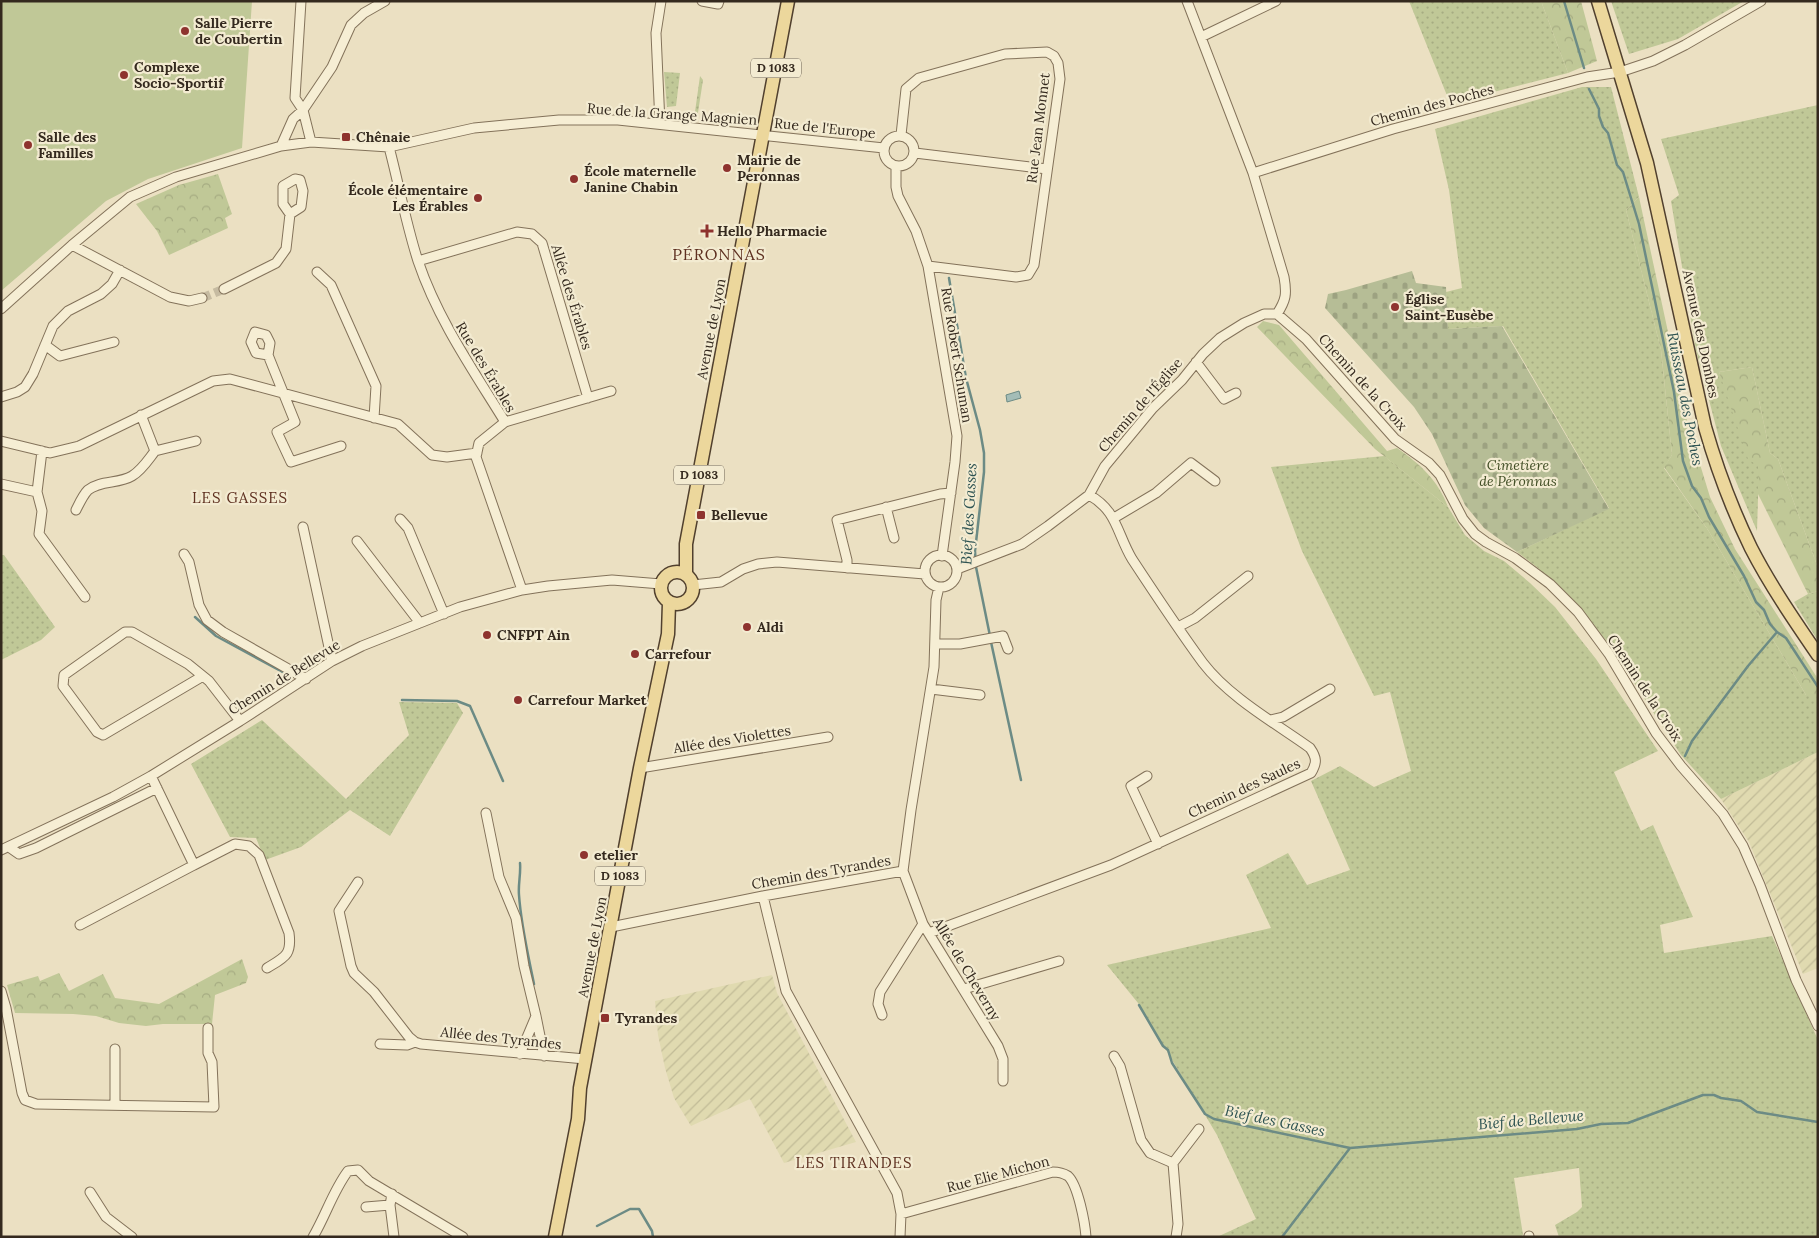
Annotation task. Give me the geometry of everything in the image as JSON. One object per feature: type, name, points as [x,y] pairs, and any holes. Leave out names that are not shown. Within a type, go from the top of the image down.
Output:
[{"type":"main road","name":"Avenue de Lyon","points":[[685,577],[679,558],[686,544],[788,1]]},
{"type":"main road","name":"Avenue des Dombes","points":[[1598,1],[1648,163],[1705,427],[1713,455],[1728,497],[1751,548],[1769,580],[1818,655]]},
{"type":"main road","points":[[667,576],[685,577],[692,596],[683,604],[670,603],[663,597],[661,584],[667,576]]},
{"type":"main road","name":"Avenue de Lyon","points":[[555,1237],[578,1118],[580,1088],[585,1060],[640,768],[668,634],[670,603]]},
{"type":"main road","name":"Avenue de Lyon","points":[[668,634],[683,604]]},
{"type":"street","points":[[301,1],[295,98],[304,110],[311,142]]},
{"type":"street","points":[[281,146],[294,120],[304,110],[332,67],[352,25],[364,14],[385,1]]},
{"type":"street","points":[[660,1],[656,33],[660,124]]},
{"type":"street","points":[[702,1],[718,4],[719,1]]},
{"type":"street","points":[[1188,1],[1253,173],[1284,277],[1287,293],[1283,304],[1276,314]]},
{"type":"street","points":[[1201,37],[1276,1]]},
{"type":"street","name":"Chemin des Poches","points":[[1253,173],[1393,129],[1587,77],[1620,72],[1653,61],[1761,1]]},
{"type":"street","name":"Rue Jean Monnet","points":[[901,135],[906,89],[919,78],[1005,54],[1047,52],[1054,56],[1058,63],[1060,78],[1034,265],[1028,275],[1016,277],[928,266]]},
{"type":"street","name":"Rue de la Grange Magnien","points":[[1,309],[72,245],[130,197],[176,177],[281,146],[311,142],[389,147],[474,128],[560,120],[599,120],[660,124],[763,134]]},
{"type":"street","name":"Rue de l'Europe","points":[[763,134],[884,148]]},
{"type":"street","points":[[896,135],[901,135],[906,136],[913,143],[915,153],[908,163],[896,166],[886,160],[884,148],[888,140],[896,135]]},
{"type":"street","name":"Rue des Érables","points":[[389,147],[418,261],[445,325],[505,422],[478,443],[477,453]]},
{"type":"street","points":[[915,153],[1047,169]]},
{"type":"street","name":"Rue Robert Schuman","points":[[896,166],[898,196],[916,231],[928,266],[957,436],[942,556]]},
{"type":"street","points":[[224,289],[276,263],[286,249],[290,214]]},
{"type":"street","name":"Allée des Érables","points":[[418,261],[516,232],[532,234],[542,243],[588,398]]},
{"type":"street","points":[[72,245],[170,297],[189,301],[202,298]]},
{"type":"street","points":[[1,396],[17,392],[25,387],[34,374],[53,326],[68,311],[101,294],[112,284],[120,270]]},
{"type":"street","points":[[317,272],[330,285],[376,386],[374,418]]},
{"type":"street","name":"Chemin de l'Église","points":[[956,569],[1022,544],[1089,495],[1105,466],[1153,408],[1182,380],[1203,354],[1220,338],[1244,323],[1264,314],[1276,314]]},
{"type":"street","name":"Chemin de la Croix","points":[[1276,314],[1306,339],[1395,440],[1429,463],[1440,475],[1463,519],[1475,534],[1515,558],[1550,584],[1578,612],[1609,654],[1656,733],[1681,766],[1723,814],[1743,846],[1796,980],[1818,1026]]},
{"type":"street","points":[[46,345],[60,356],[114,342]]},
{"type":"street","points":[[268,355],[295,422],[276,432],[292,462],[341,446]]},
{"type":"street","points":[[1196,362],[1224,399],[1236,393]]},
{"type":"street","points":[[1,441],[50,453],[79,446],[213,381],[230,379],[398,424],[432,454],[447,457],[477,453],[476,457],[522,590]]},
{"type":"street","points":[[505,422],[611,391]]},
{"type":"street","points":[[141,416],[155,450]]},
{"type":"street","points":[[76,510],[87,491],[96,486],[132,477],[141,470],[155,450],[196,441]]},
{"type":"street","points":[[42,451],[37,492],[42,511],[39,534],[85,597]]},
{"type":"street","points":[[1114,518],[1156,493],[1191,462],[1215,481]]},
{"type":"street","points":[[1,484],[37,492]]},
{"type":"street","points":[[847,568],[847,560],[837,520],[940,494],[951,493]]},
{"type":"street","name":"Chemin des Saules","points":[[929,933],[1111,865],[1311,773],[1316,764],[1315,756],[1310,748],[1218,680],[1203,663],[1130,554],[1114,518],[1100,501],[1089,495]]},
{"type":"street","points":[[886,507],[894,538]]},
{"type":"street","points":[[400,519],[408,528],[444,614]]},
{"type":"street","points":[[303,528],[332,661]]},
{"type":"street","points":[[357,542],[420,623]]},
{"type":"street","points":[[184,554],[189,562],[198,605],[207,620],[223,632],[306,679]]},
{"type":"street","points":[[937,556],[952,560],[956,569],[952,582],[944,587],[930,583],[925,574],[929,560],[937,556]]},
{"type":"street","points":[[685,577],[721,582],[743,569],[758,564],[777,562],[925,574]]},
{"type":"street","points":[[1178,627],[1195,618],[1248,576]]},
{"type":"street","name":"Chemin de Bellevue","points":[[5,849],[113,797],[151,776],[332,661],[420,623],[460,607],[522,590],[612,580],[661,584]]},
{"type":"street","name":"Chemin des Tyrandes","points":[[611,927],[763,896],[903,871],[931,689],[936,644],[936,600],[939,587]]},
{"type":"street","points":[[203,676],[103,735],[97,732],[64,686],[64,675],[125,632],[132,632],[188,664],[203,676],[240,721]]},
{"type":"street","points":[[936,644],[960,644],[1003,636],[1008,649]]},
{"type":"street","points":[[931,689],[980,695]]},
{"type":"street","points":[[1271,720],[1283,717],[1330,689]]},
{"type":"street","name":"Allée des Violettes","points":[[640,768],[828,737]]},
{"type":"street","points":[[151,776],[194,865]]},
{"type":"street","points":[[1147,776],[1131,786],[1158,844]]},
{"type":"street","points":[[5,849],[19,854],[36,848],[157,788]]},
{"type":"street","points":[[486,812],[499,877],[516,918],[524,966],[544,1056]]},
{"type":"street","points":[[80,925],[235,844],[249,846],[259,855],[289,933],[290,946],[285,957],[268,968]]},
{"type":"street","name":"Allée de Cheverny","points":[[903,871],[923,924],[998,1046],[1003,1059],[1003,1081]]},
{"type":"street","points":[[358,882],[339,911],[351,966],[354,973],[374,992],[415,1042]]},
{"type":"street","points":[[763,896],[786,991],[897,1193],[901,1214],[900,1237]]},
{"type":"street","points":[[882,1015],[878,1004],[880,992],[923,924]]},
{"type":"street","points":[[964,989],[1059,961]]},
{"type":"street","points":[[1,991],[22,1093],[25,1100],[36,1104],[214,1107],[212,1062],[208,1053],[208,1028]]},
{"type":"street","points":[[520,1054],[536,1016]]},
{"type":"street","name":"Allée des Tyrandes","points":[[380,1044],[407,1044],[415,1042],[585,1060]]},
{"type":"street","points":[[115,1049],[115,1105]]},
{"type":"street","points":[[1114,1056],[1120,1066],[1145,1148],[1150,1153],[1173,1163]]},
{"type":"street","points":[[1176,1237],[1178,1224],[1173,1163],[1199,1130]]},
{"type":"street","points":[[313,1237],[337,1188],[348,1171],[358,1170],[369,1181],[463,1237]]},
{"type":"street","name":"Rue Elie Michon","points":[[901,1214],[1053,1172],[1060,1172],[1072,1180],[1085,1224],[1086,1237]]},
{"type":"street","points":[[90,1192],[106,1218],[132,1237]]},
{"type":"street","points":[[392,1194],[390,1205],[394,1237]]},
{"type":"street","points":[[366,1207],[390,1205]]},
{"type":"shaded area","points":[[1818,752],[1818,968],[1803,974],[1749,842],[1721,799]]},
{"type":"shaded area","points":[[772,975],[777,993],[856,1142],[784,1163],[750,1099],[691,1126],[674,1098],[665,1068],[658,1035],[655,1001]]},
{"type":"green space","name":"Complexe Socio-Sportif","points":[[1,1],[252,1],[242,148],[148,179],[106,201],[1,291]]},
{"type":"green space","points":[[1409,1],[1541,1],[1568,73],[1450,103]]},
{"type":"green space","points":[[1541,1],[1581,1],[1597,61],[1568,73]]},
{"type":"green space","points":[[1611,1],[1744,1],[1678,39],[1629,54]]},
{"type":"green space","points":[[664,72],[680,73],[676,106],[667,107]]},
{"type":"green space","points":[[700,76],[703,80],[697,119],[694,119]]},
{"type":"green space","points":[[1582,87],[1611,87],[1639,197],[1626,210],[1661,350],[1672,455],[1664,468],[1708,530],[1806,695],[1818,695],[1818,752],[1721,799],[1681,755],[1609,644],[1564,592],[1517,552],[1609,508],[1503,326],[1448,329],[1446,292],[1462,288],[1449,190],[1435,129]]},
{"type":"green space","points":[[1818,105],[1818,568],[1778,459],[1770,453],[1752,367],[1719,372],[1759,466],[1757,531],[1721,446],[1696,350],[1671,201],[1679,195],[1661,139]]},
{"type":"green space","points":[[218,174],[232,214],[225,218],[228,228],[169,255],[157,231],[136,204],[179,185]]},
{"type":"green space","points":[[1639,197],[1688,425],[1710,497],[1735,549],[1818,679],[1818,695],[1806,695],[1708,530],[1664,467],[1672,455],[1661,350],[1626,210]]},
{"type":"green space","name":"Cimetière de Péronnas","points":[[1412,271],[1416,283],[1446,287],[1448,329],[1502,326],[1609,509],[1517,552],[1484,528],[1465,505],[1432,434],[1414,407],[1325,308],[1328,294]]},
{"type":"green space","points":[[1263,321],[1279,325],[1387,451],[1397,448],[1427,473],[1444,497],[1448,507],[1375,449],[1257,327]]},
{"type":"green space","points":[[1752,367],[1770,453],[1778,459],[1818,568],[1818,591],[1808,594],[1758,494],[1758,466],[1748,459],[1719,372]]},
{"type":"green space","points":[[1384,456],[1448,507],[1465,535],[1484,551],[1504,561],[1555,607],[1596,659],[1658,751],[1614,772],[1641,831],[1653,825],[1693,917],[1660,925],[1664,953],[1772,936],[1818,1040],[1818,1237],[1559,1237],[1555,1225],[1582,1207],[1579,1168],[1514,1178],[1523,1235],[1520,1237],[1217,1237],[1256,1219],[1217,1135],[1138,1003],[1107,965],[1271,928],[1246,875],[1288,853],[1307,885],[1350,870],[1311,781],[1340,766],[1374,787],[1411,771],[1390,692],[1374,696],[1302,551],[1271,467]]},
{"type":"green space","points":[[1,555],[4,555],[55,627],[41,640],[1,660]]},
{"type":"green space","points":[[1818,591],[1818,641],[1794,602]]},
{"type":"green space","points":[[399,702],[457,703],[463,713],[390,836],[350,810],[301,847],[265,860],[256,838],[230,837],[191,764],[262,720],[346,799],[409,735]]},
{"type":"green space","points":[[242,959],[248,977],[246,983],[215,995],[212,1024],[146,1026],[119,1023],[96,1016],[15,1013],[7,985],[38,976],[40,981],[59,973],[69,991],[103,974],[115,998],[159,1004]]},
{"type":"water","points":[[1019,391],[1021,398],[1007,402],[1006,395]]},
{"type":"waterway","name":"Ruisseau des Poches","points":[[1564,1],[1584,68]]},
{"type":"waterway","name":"Ruisseau des Poches","points":[[1589,89],[1599,109],[1599,116],[1603,127],[1608,133],[1617,165],[1623,172],[1639,224],[1674,392],[1683,461],[1692,486],[1701,498],[1709,517],[1744,576],[1756,602],[1764,610],[1770,624],[1786,638],[1818,687]]},
{"type":"waterway","name":"Bief des Gasses","points":[[949,278],[966,378],[984,453],[984,472],[975,551],[976,567],[990,636]]},
{"type":"waterway","name":"Bief de Bellevue","points":[[195,617],[216,636],[290,676]]},
{"type":"waterway","points":[[1685,756],[1692,741],[1748,666],[1777,632]]},
{"type":"waterway","name":"Bief des Gasses","points":[[991,642],[1021,780]]},
{"type":"waterway","name":"Bief de Bellevue","points":[[402,700],[457,701],[470,706],[503,781]]},
{"type":"waterway","name":"Bief de Bellevue","points":[[520,863],[520,906],[534,984]]},
{"type":"waterway","name":"Bief des Gasses","points":[[1139,1005],[1163,1046],[1168,1050],[1172,1063],[1205,1114],[1214,1119],[1350,1148]]},
{"type":"waterway","name":"Bief de Bellevue","points":[[1282,1237],[1350,1148],[1628,1123],[1703,1095],[1714,1095],[1741,1101],[1757,1112],[1818,1122]]},
{"type":"waterway","name":"Bief de Bellevue","points":[[597,1226],[630,1209],[639,1209],[652,1231],[653,1237]]},
{"type":"tunnel","points":[[202,298],[224,289]]},
{"type":"place","name":"Salle Pierre de Coubertin","points":[[185,31]]},
{"type":"place","name":"Complexe Socio-Sportif","points":[[124,75]]},
{"type":"place","name":"Chênaie","points":[[346,137]]},
{"type":"place","name":"Salle des Familles","points":[[28,145]]},
{"type":"place","name":"Mairie de Peronnas","points":[[727,168]]},
{"type":"place","name":"École maternelle Janine Chabin","points":[[574,179]]},
{"type":"place","name":"École élémentaire Les Érables","points":[[478,198]]},
{"type":"place","name":"Hello Pharmacie","points":[[707,231]]},
{"type":"place","name":"Église Saint-Eusèbe","points":[[1395,307]]},
{"type":"place","name":"Bellevue","points":[[701,515]]},
{"type":"place","name":"Aldi","points":[[747,627]]},
{"type":"place","name":"CNFPT Ain","points":[[487,635]]},
{"type":"place","name":"Carrefour","points":[[635,654]]},
{"type":"place","name":"Carrefour Market","points":[[518,700]]},
{"type":"place","name":"etelier","points":[[584,855]]},
{"type":"place","name":"Tyrandes","points":[[605,1018]]},
{"type":"district","name":"PÉRONNAS","points":[[719,254]]},
{"type":"district","name":"LES GASSES","points":[[240,498]]},
{"type":"district","name":"LES TIRANDES","points":[[854,1163]]}]
